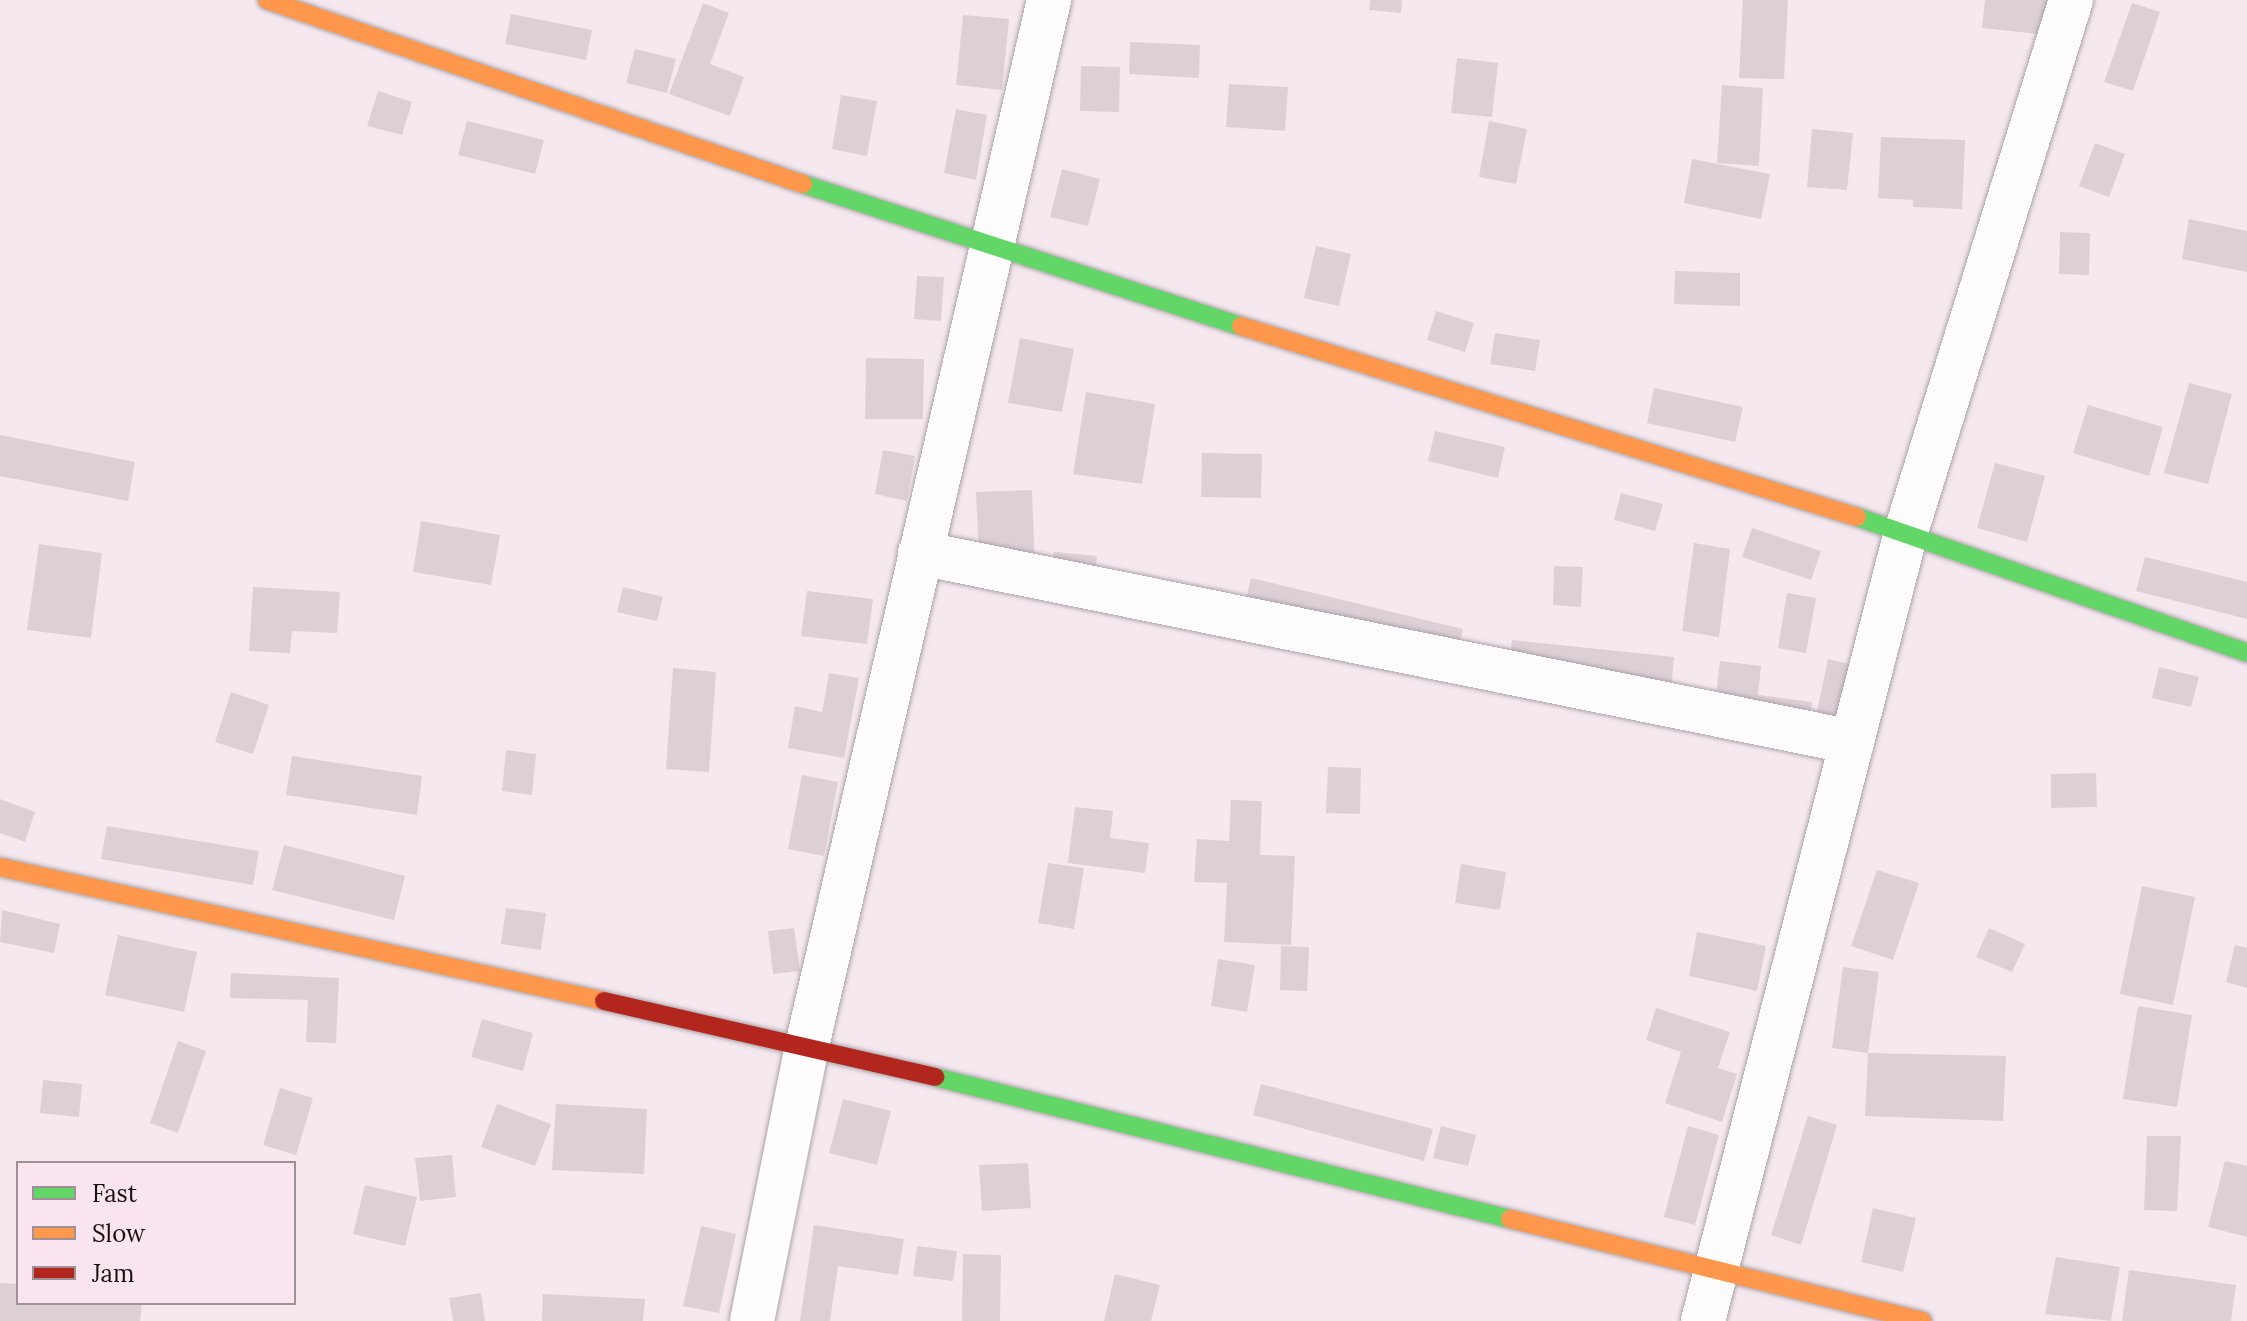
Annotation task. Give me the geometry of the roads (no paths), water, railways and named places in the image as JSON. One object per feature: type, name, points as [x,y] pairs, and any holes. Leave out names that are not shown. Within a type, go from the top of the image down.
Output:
[{"type":"street","points":[[267,0],[991,248],[1906,532],[2247,653]]},
{"type":"street","points":[[752,1321],[807,1046],[1049,0]]},
{"type":"street","points":[[1703,1321],[1719,1270],[1906,532],[2071,0]]},
{"type":"street","points":[[920,553],[1852,742]]},
{"type":"street","points":[[0,867],[807,1046],[1923,1321]]}]
